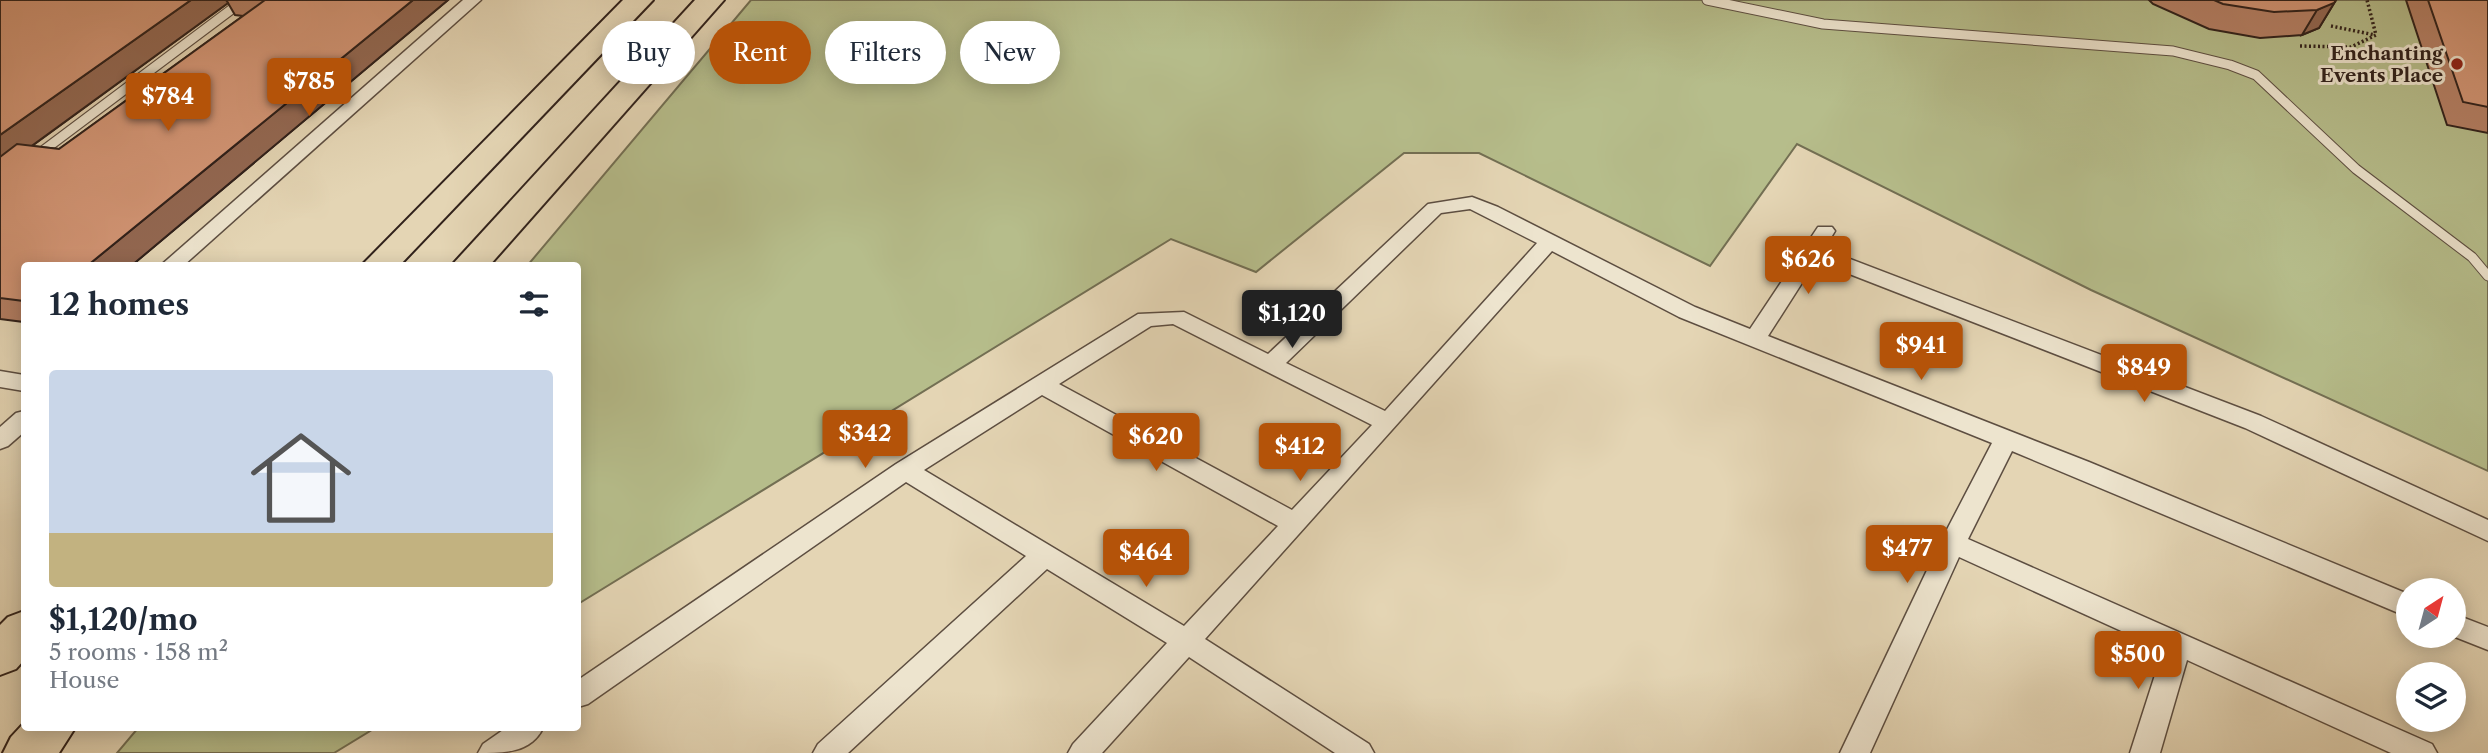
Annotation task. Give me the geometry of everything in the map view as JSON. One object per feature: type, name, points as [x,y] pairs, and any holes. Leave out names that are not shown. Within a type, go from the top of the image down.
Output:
[{"type":"highway","points":[[383,262],[639,0]]},
{"type":"highway","points":[[473,262],[710,0]]},
{"type":"highway","points":[[0,655],[21,633]]},
{"type":"highway","points":[[28,753],[48,731]]},
{"type":"street","points":[[175,262],[474,0]]},
{"type":"street","points":[[1271,364],[1435,208],[1472,203],[1687,312],[2006,439],[2396,601]]},
{"type":"street","points":[[1755,339],[1825,231]]},
{"type":"street","points":[[1083,753],[1388,423],[1549,242]]},
{"type":"street","points":[[1811,251],[2253,422],[2488,531]]},
{"type":"street","points":[[581,693],[905,470],[1146,319],[1176,317],[1388,423]]},
{"type":"street","points":[[0,379],[21,382]]},
{"type":"street","points":[[1040,384],[1294,523]]},
{"type":"street","points":[[0,440],[21,422]]},
{"type":"street","points":[[1855,753],[1953,543],[2006,439]]},
{"type":"street","points":[[905,470],[1185,640],[1349,751]]},
{"type":"street","points":[[1953,543],[2422,753]]},
{"type":"street","points":[[828,753],[1044,556]]},
{"type":"street","points":[[2466,630],[2488,639]]},
{"type":"street","points":[[2145,753],[2179,643]]},
{"type":"street","points":[[493,753],[525,731]]},
{"type":"lane","points":[[32,159],[244,0]]},
{"type":"lane","points":[[1707,0],[1823,24],[2173,51],[2230,65],[2256,75],[2356,169],[2472,257],[2488,276]]},
{"type":"path","points":[[2361,0],[2367,1],[2376,35]]},
{"type":"path","points":[[2331,26],[2376,35]]},
{"type":"path","points":[[2300,46],[2351,47],[2376,35]]},
{"type":"green space","points":[[751,0],[2488,0],[2488,471],[2091,290],[1797,144],[1710,266],[1479,153],[1404,153],[1256,272],[1171,239],[581,602],[581,262],[530,262],[680,84],[695,84],[695,66],[709,50],[709,84],[811,84],[811,21],[733,21]]},
{"type":"green space","points":[[135,731],[370,731],[334,753],[117,753]]},
{"type":"building","points":[[0,0],[191,0],[0,135]]},
{"type":"building","points":[[265,0],[413,0],[92,262],[21,262],[21,301],[0,298],[0,157],[17,144],[59,149]]},
{"type":"building","points":[[2214,0],[2336,0],[2317,10],[2274,12],[2223,4]]},
{"type":"building","points":[[2428,0],[2488,0],[2488,107],[2463,102]]},
{"type":"place","name":"Enchanting Events Place","points":[[2457,64]]}]
